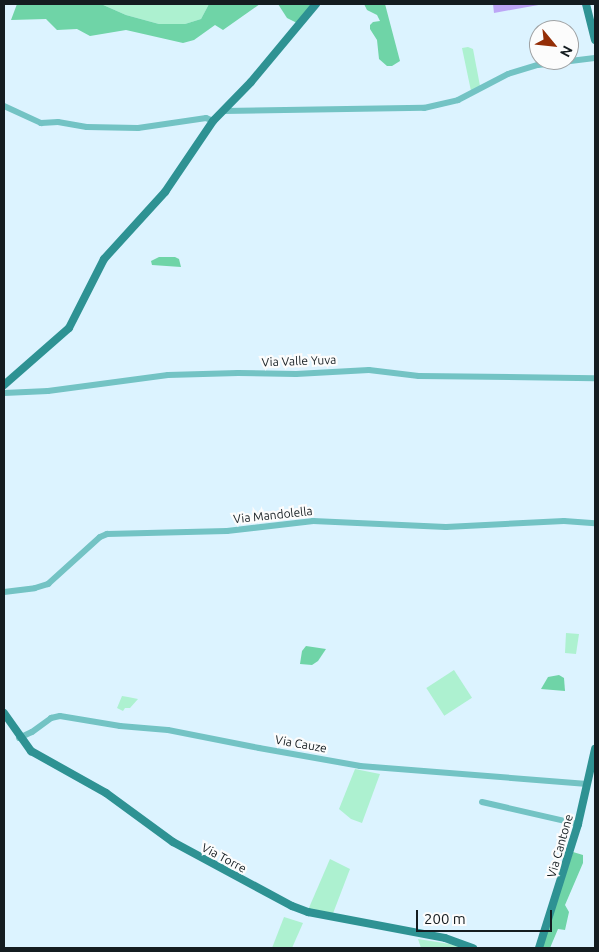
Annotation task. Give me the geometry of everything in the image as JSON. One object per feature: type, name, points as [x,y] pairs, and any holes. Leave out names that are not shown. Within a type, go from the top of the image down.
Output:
[{"type":"main road","points":[[4,385],[69,328],[104,259],[166,192],[214,122],[316,4]]},
{"type":"main road","points":[[586,4],[595,40]]},
{"type":"main road","name":"Via Torre","points":[[4,713],[19,738],[31,752],[106,793],[172,842],[292,906],[308,912],[445,938],[473,948]]},
{"type":"main road","name":"Via Cantone","points":[[539,948],[590,782],[595,749]]},
{"type":"street","points":[[223,111],[424,108],[458,100],[508,74],[538,65],[595,58]]},
{"type":"street","points":[[4,106],[41,123],[58,122],[87,127],[138,128],[206,118],[214,122]]},
{"type":"street","name":"Via Valle Yuva","points":[[4,393],[48,391],[168,375],[238,373],[296,374],[369,370],[419,376],[595,378]]},
{"type":"street","name":"Via Mandolella","points":[[4,592],[35,588],[48,584],[100,537],[107,534],[227,532],[313,521],[446,527],[564,521],[595,523]]},
{"type":"street","name":"Via Cauze","points":[[19,738],[32,732],[51,718],[60,716],[120,726],[168,730],[360,766],[590,782]]},
{"type":"street","points":[[482,802],[578,824]]},
{"type":"green space","points":[[17,4],[101,4],[126,15],[159,24],[185,24],[201,19],[209,4],[260,4],[223,30],[215,25],[194,40],[183,43],[126,30],[90,36],[77,29],[57,30],[46,19],[11,20]]},
{"type":"green space","points":[[101,4],[209,4],[201,19],[185,24],[159,24],[126,15]]},
{"type":"green space","points":[[278,4],[313,4],[297,23],[287,18]]},
{"type":"green space","points":[[364,4],[385,4],[400,61],[392,66],[387,66],[379,59],[377,40],[370,29],[370,25],[373,22],[380,21],[377,15],[367,10]]},
{"type":"green space","points":[[468,47],[473,49],[480,86],[471,91],[462,48]]},
{"type":"green space","points":[[159,257],[175,257],[179,259],[181,267],[152,265],[151,261]]},
{"type":"green space","points":[[566,633],[579,634],[576,654],[565,653]]},
{"type":"green space","points":[[306,646],[326,649],[318,661],[312,665],[300,664],[302,651]]},
{"type":"green space","points":[[454,670],[472,698],[444,716],[426,688]]},
{"type":"green space","points":[[559,675],[564,678],[565,691],[541,689],[548,677]]},
{"type":"green space","points":[[122,696],[138,699],[130,708],[125,708],[123,711],[117,708]]},
{"type":"green space","points":[[355,769],[380,774],[362,823],[351,819],[339,809]]},
{"type":"green space","points":[[573,852],[583,855],[583,863],[565,905],[569,912],[565,930],[558,929],[550,948],[541,948]]},
{"type":"green space","points":[[330,859],[350,869],[332,916],[308,910]]},
{"type":"green space","points":[[284,917],[303,923],[292,948],[272,948]]},
{"type":"green space","points":[[418,939],[450,944],[463,948],[421,948]]},
{"type":"shaded area","points":[[493,4],[544,4],[494,13]]}]
